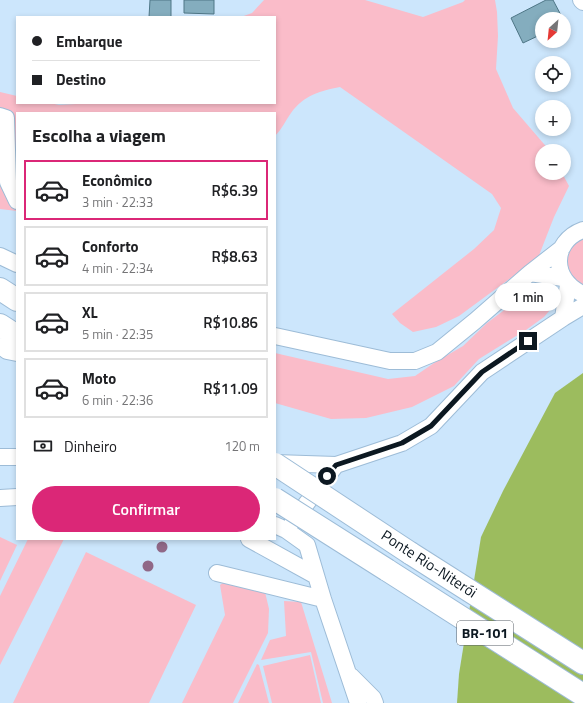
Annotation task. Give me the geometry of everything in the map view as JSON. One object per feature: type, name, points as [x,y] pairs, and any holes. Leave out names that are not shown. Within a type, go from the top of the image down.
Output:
[{"type":"highway","points":[[0,289],[16,299]]},
{"type":"highway","points":[[0,325],[8,347]]},
{"type":"highway","name":"Ponte Rio-Niterói","points":[[276,465],[583,663]]},
{"type":"highway","name":"Ponte Rio-Niterói","points":[[276,500],[583,695]]},
{"type":"lane","points":[[0,116],[6,118],[8,182],[16,199]]},
{"type":"lane","points":[[563,318],[565,282],[559,268],[559,258],[562,248],[568,239],[581,230]]},
{"type":"lane","points":[[276,336],[390,361],[415,361],[436,352],[562,248]]},
{"type":"lane","points":[[0,256],[16,264]]},
{"type":"lane","points":[[530,273],[565,282],[576,291],[583,294]]},
{"type":"lane","points":[[276,464],[336,465],[402,443],[431,426],[482,372],[583,306]]},
{"type":"lane","points":[[0,457],[16,457]]},
{"type":"lane","points":[[336,465],[280,528],[307,545],[358,703]]},
{"type":"lane","points":[[0,498],[16,497]]},
{"type":"lane","points":[[251,540],[316,576]]},
{"type":"lane","points":[[217,573],[324,599]]},
{"type":"lane","points":[[349,674],[373,698],[375,703]]},
{"type":"shaded area","points":[[264,0],[365,0],[423,17],[465,0],[495,0],[498,36],[496,69],[513,108],[535,134],[535,136],[537,136],[544,144],[535,144],[535,180],[566,180],[569,186],[554,217],[538,258],[459,316],[436,327],[413,332],[400,323],[392,314],[474,249],[494,230],[501,208],[492,194],[340,87],[319,92],[301,102],[291,113],[276,135],[276,112],[16,112],[16,211],[0,209],[0,92],[16,96],[16,104],[276,104],[276,16],[244,16],[252,13]]},
{"type":"shaded area","points":[[583,238],[583,285],[576,280],[569,268],[568,255],[576,243]]},
{"type":"shaded area","points":[[535,288],[544,290],[552,300],[550,310],[544,317],[479,359],[454,386],[412,407],[366,418],[331,419],[276,403],[276,353],[388,379],[415,376],[463,346],[487,323],[515,302],[526,291]]},
{"type":"shaded area","points":[[583,373],[583,703],[457,703],[459,674],[481,537],[503,491],[555,393]]},
{"type":"shaded area","points":[[0,537],[17,545],[0,581]]},
{"type":"shaded area","points":[[28,540],[63,540],[0,665],[0,596]]},
{"type":"shaded area","points":[[86,552],[196,605],[149,703],[13,703]]},
{"type":"shaded area","points":[[224,582],[265,592],[269,609],[268,633],[233,703],[182,703],[225,615],[220,585]]},
{"type":"shaded area","points":[[284,601],[301,602],[332,703],[323,703],[311,652],[261,660],[270,640],[286,636]]},
{"type":"shaded area","points":[[310,655],[321,703],[272,703],[263,666]]},
{"type":"shaded area","points":[[257,664],[259,665],[269,703],[238,703]]},
{"type":"building","points":[[150,0],[171,0],[171,16],[149,16]]},
{"type":"building","points":[[184,0],[214,0],[214,14],[184,13]]},
{"type":"building","points":[[546,0],[553,0],[559,12],[535,12],[535,37],[523,43],[511,18]]},
{"type":"route","points":[[327,476],[336,465],[402,443],[431,426],[482,372],[528,341]]}]
